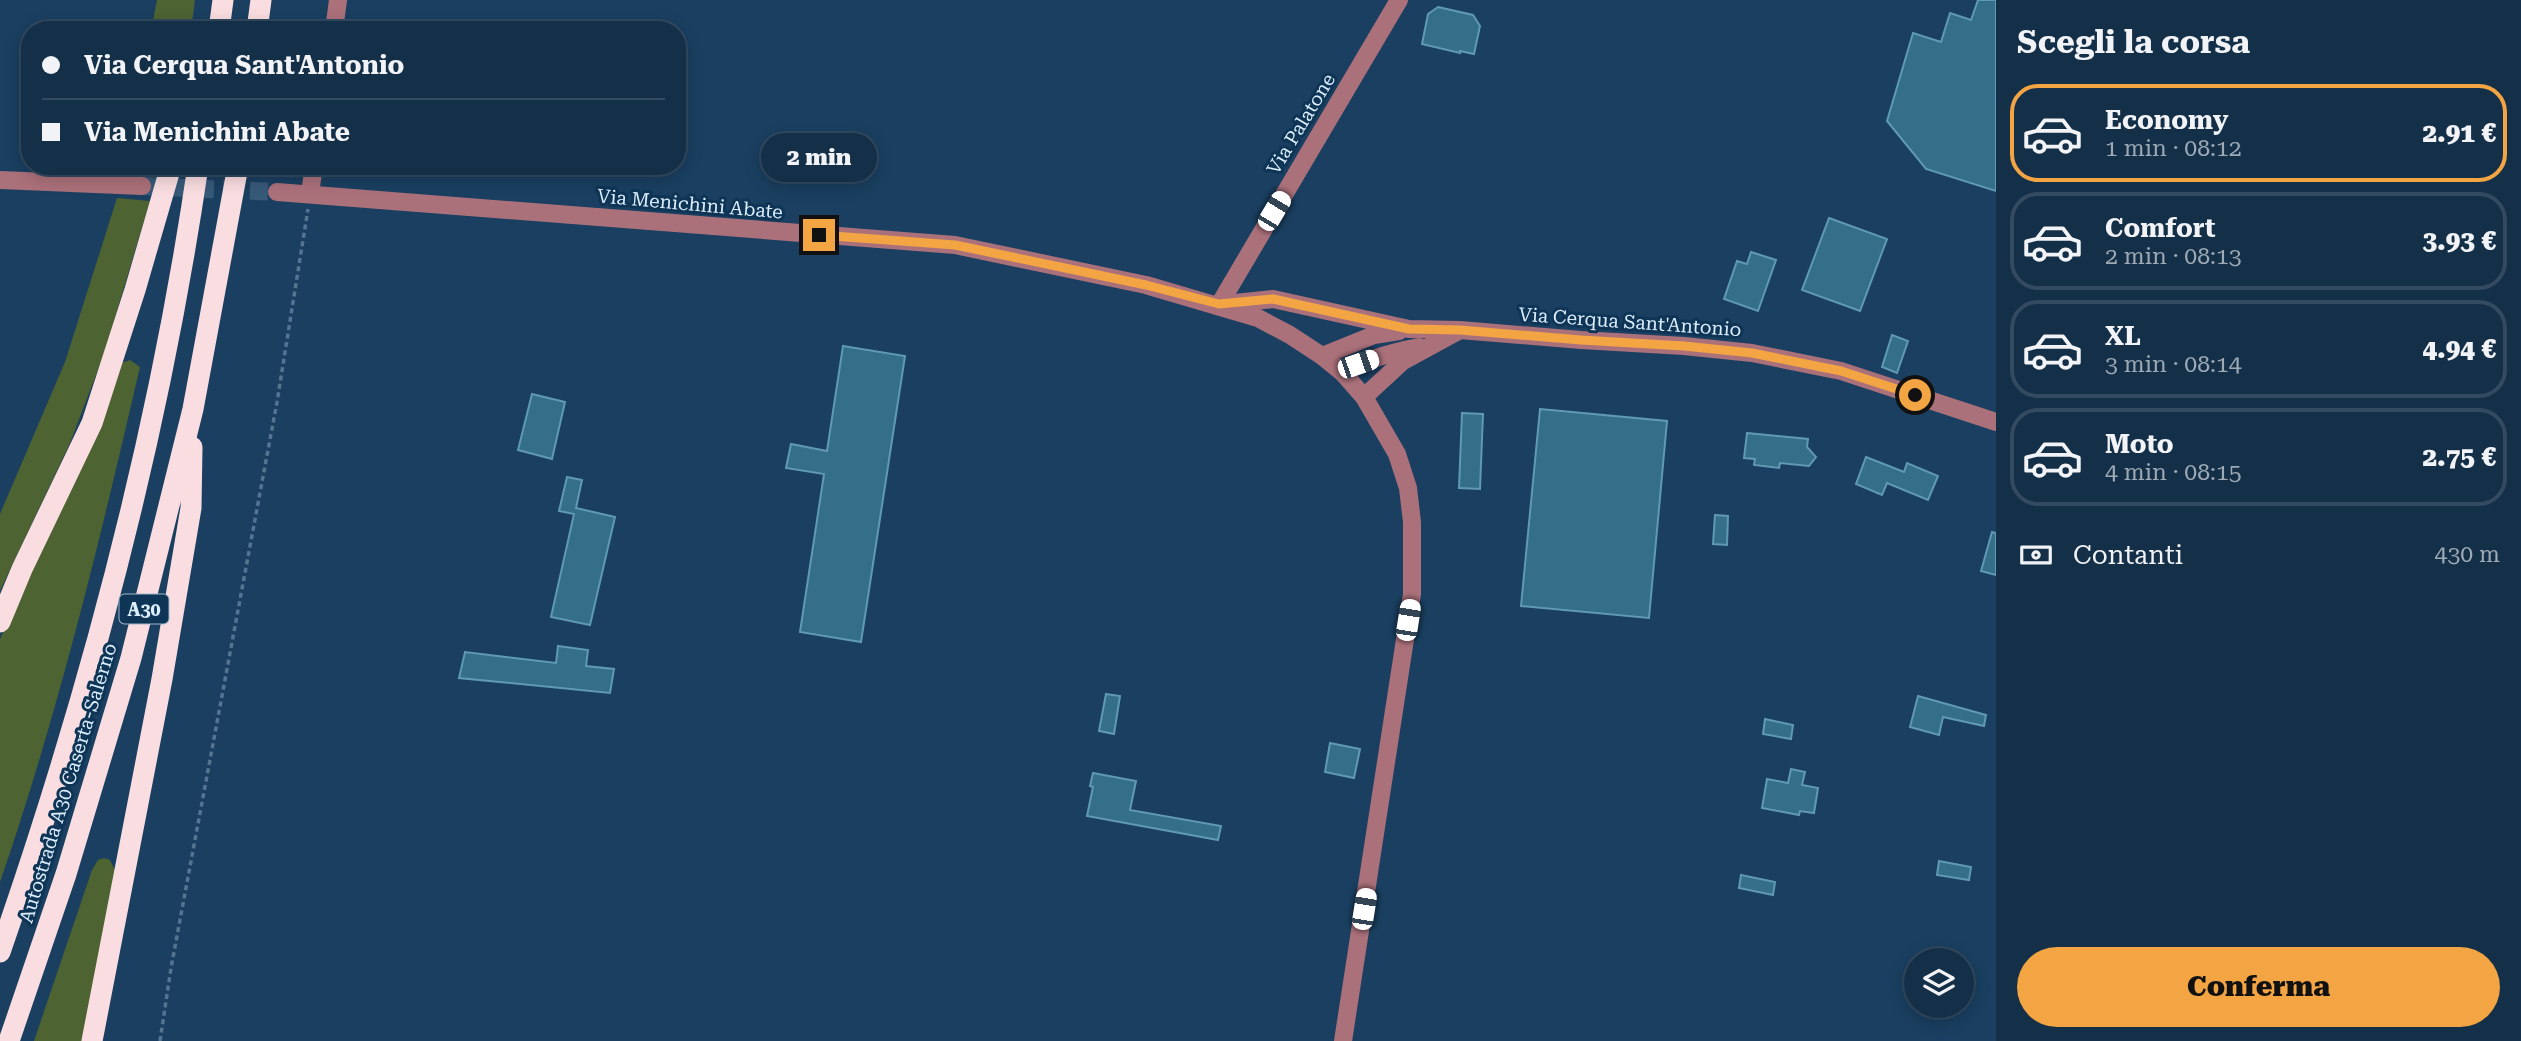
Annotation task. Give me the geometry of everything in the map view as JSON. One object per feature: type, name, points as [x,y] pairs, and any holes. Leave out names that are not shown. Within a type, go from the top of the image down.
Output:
[{"type":"highway","points":[[220,21],[223,0]]},
{"type":"highway","points":[[258,21],[261,0]]},
{"type":"highway","points":[[0,622],[22,569],[92,423],[168,175]]},
{"type":"highway","name":"Autostrada A30 Caserta-Salerno","points":[[0,952],[31,863],[99,632],[138,476],[168,338],[196,175]]},
{"type":"highway","name":"Autostrada A30 Caserta-Salerno","points":[[9,1041],[95,783],[131,658],[193,409],[237,175]]},
{"type":"highway","points":[[92,1041],[162,679],[191,508],[193,409]]},
{"type":"highway","points":[[0,608],[22,569]]},
{"type":"street","points":[[335,21],[338,0]]},
{"type":"street","name":"Via Palatone","points":[[1219,304],[1399,0]]},
{"type":"street","points":[[310,193],[313,175]]},
{"type":"street","points":[[0,180],[142,186]]},
{"type":"street","name":"Via Menichini Abate","points":[[277,192],[955,245],[1146,285],[1219,304]]},
{"type":"street","name":"Via Cerqua Sant'Antonio","points":[[1219,304],[1273,299],[1409,329]]},
{"type":"street","points":[[1219,304],[1258,318],[1290,335],[1343,373],[1364,397],[1397,454],[1408,488],[1414,566],[1412,594],[1343,1041]]},
{"type":"street","name":"Via Cerqua Sant'Antonio","points":[[1322,356],[1374,335],[1409,329],[1460,330],[1684,346],[1752,353],[1841,371],[1996,422]]},
{"type":"street","points":[[1364,397],[1403,361],[1460,330]]},
{"type":"street","points":[[1343,373],[1358,364],[1394,351],[1429,345]]},
{"type":"path","points":[[160,1041],[171,968],[277,402],[310,193]]},
{"type":"green space","points":[[157,0],[195,0],[192,21],[153,21]]},
{"type":"green space","points":[[117,198],[150,201],[104,354],[70,443],[0,591],[0,514],[65,362]]},
{"type":"green space","points":[[130,360],[140,367],[93,562],[41,755],[0,882],[0,639],[121,363]]},
{"type":"green space","points":[[98,860],[110,860],[115,870],[83,1041],[34,1041],[92,870]]},
{"type":"building","points":[[1978,0],[1996,0],[1996,191],[1926,169],[1887,121],[1913,33],[1941,42],[1950,13],[1971,20]]},
{"type":"building","points":[[1438,7],[1473,15],[1480,26],[1474,54],[1422,44],[1428,14]]},
{"type":"building","points":[[1829,218],[1887,239],[1860,311],[1802,290]]},
{"type":"building","points":[[1751,252],[1776,260],[1758,311],[1724,299],[1737,261],[1747,264]]},
{"type":"building","points":[[1892,335],[1908,341],[1897,373],[1882,367]]},
{"type":"building","points":[[843,346],[905,356],[861,642],[800,632],[824,474],[786,468],[791,444],[827,451]]},
{"type":"building","points":[[532,394],[565,402],[552,459],[518,450]]},
{"type":"building","points":[[1540,409],[1667,421],[1649,618],[1521,606]]},
{"type":"building","points":[[1462,413],[1483,414],[1480,489],[1459,488]]},
{"type":"building","points":[[1747,433],[1808,439],[1807,447],[1816,457],[1809,466],[1780,463],[1779,468],[1754,465],[1755,459],[1744,458]]},
{"type":"building","points":[[1866,457],[1904,472],[1907,463],[1938,476],[1928,500],[1887,483],[1882,495],[1856,484]]},
{"type":"building","points":[[567,477],[582,480],[576,508],[615,517],[590,625],[551,617],[574,514],[559,511]]},
{"type":"building","points":[[1715,515],[1728,516],[1727,545],[1713,544]]},
{"type":"building","points":[[1992,532],[1996,533],[1996,575],[1981,571]]},
{"type":"building","points":[[558,646],[588,650],[586,666],[614,669],[610,693],[459,678],[465,652],[556,663]]},
{"type":"building","points":[[1106,694],[1120,696],[1114,734],[1099,731]]},
{"type":"building","points":[[1918,696],[1986,715],[1984,726],[1943,717],[1939,735],[1910,727]]},
{"type":"building","points":[[1765,719],[1793,725],[1791,739],[1763,734]]},
{"type":"building","points":[[1330,743],[1360,749],[1354,778],[1325,772]]},
{"type":"building","points":[[1791,769],[1805,772],[1802,785],[1818,788],[1814,813],[1800,811],[1799,815],[1762,808],[1767,779],[1788,783]]},
{"type":"building","points":[[1093,773],[1136,781],[1130,810],[1221,826],[1218,840],[1087,816]]},
{"type":"building","points":[[1939,861],[1971,867],[1969,880],[1937,875]]},
{"type":"building","points":[[1741,875],[1775,882],[1773,895],[1739,888]]},
{"type":"tunnel","points":[[142,186],[277,192]]},
{"type":"route","points":[[819,235],[955,245],[1146,285],[1219,304],[1273,299],[1409,329],[1460,330],[1752,353],[1841,371],[1915,395]]}]
